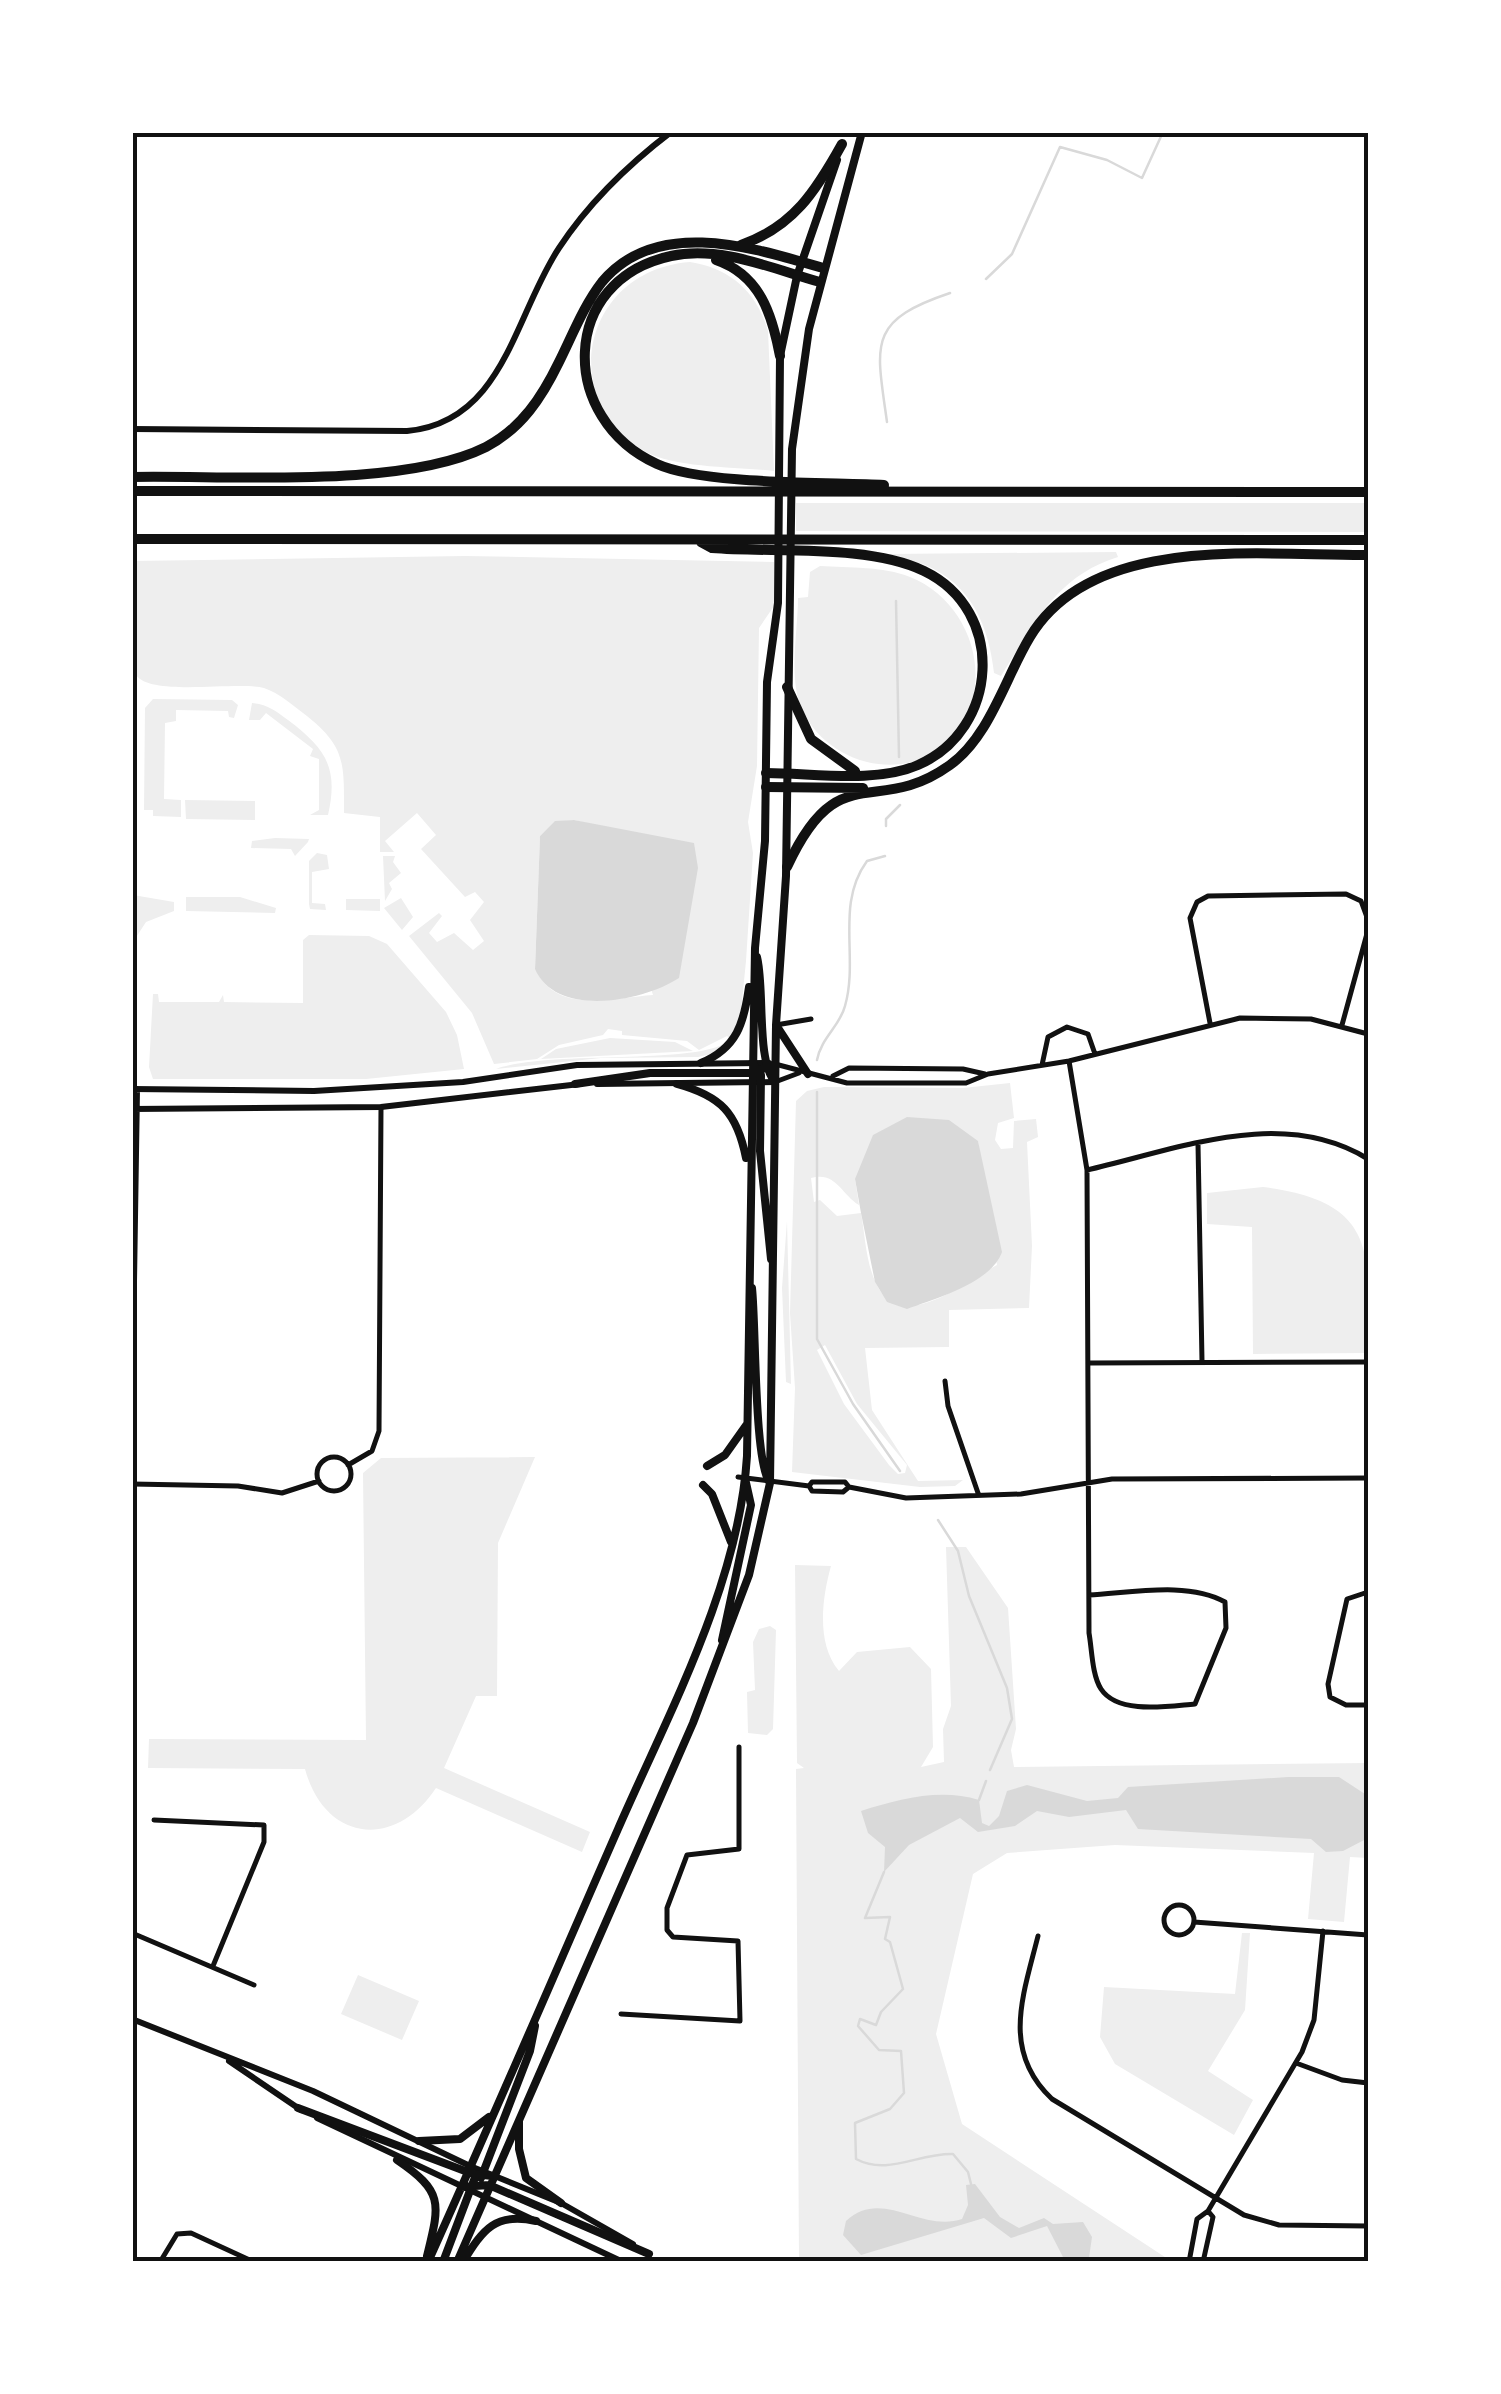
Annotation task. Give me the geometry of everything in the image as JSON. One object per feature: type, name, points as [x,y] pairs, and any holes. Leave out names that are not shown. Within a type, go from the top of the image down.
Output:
[{"type":"highway","points":[[741,245],[764,237],[813,196],[842,144]]},
{"type":"highway","points":[[132,477],[374,473],[457,459],[491,444],[536,406],[594,294],[628,260],[672,243],[741,245],[823,268]]},
{"type":"highway","points":[[696,254],[722,261],[756,289],[772,316],[780,356]]},
{"type":"highway","points":[[820,282],[735,258],[696,254],[650,262],[610,292],[586,342],[588,395],[613,436],[660,466],[814,486],[1000,492],[1368,492]]},
{"type":"highway","points":[[132,491],[754,492],[814,486]]},
{"type":"highway","points":[[132,540],[1368,540]]},
{"type":"highway","points":[[696,540],[712,548],[884,560],[930,574],[960,598],[982,650],[976,711],[954,742],[914,767],[860,774],[766,774]]},
{"type":"highway","points":[[786,867],[806,826],[822,809],[841,798],[931,776],[968,749],[1033,631],[1065,594],[1098,577],[1174,559],[1368,555]]},
{"type":"highway","points":[[788,687],[811,738],[860,774]]},
{"type":"highway","points":[[766,787],[889,788]]},
{"type":"main road","points":[[775,1282],[765,1228],[755,948],[766,787],[768,670],[778,602],[780,356],[797,276],[847,132]]},
{"type":"main road","points":[[460,2262],[484,2196],[478,2178],[492,2114],[676,1695],[731,1542],[747,1424],[749,1176],[760,1071],[776,1025],[786,867],[793,427],[823,268],[862,132]]},
{"type":"main road","points":[[701,1063],[726,1050],[740,1030],[755,948]]},
{"type":"main road","points":[[776,1025],[804,1073]]},
{"type":"main road","points":[[427,2262],[461,2187],[478,2178],[520,2116],[719,1657],[749,1575],[770,1483],[776,1082],[760,1071],[650,1072],[575,1084]]},
{"type":"main road","points":[[677,1084],[708,1092],[728,1111],[742,1142],[749,1176]]},
{"type":"main road","points":[[748,1254],[758,1337],[760,1461],[770,1483]]},
{"type":"main road","points":[[708,1466],[724,1455],[747,1424]]},
{"type":"main road","points":[[719,1657],[751,1505],[742,1478]]},
{"type":"main road","points":[[702,1485],[712,1494],[731,1542]]},
{"type":"main road","points":[[443,2262],[530,2051],[537,2014]]},
{"type":"main road","points":[[298,2108],[478,2178],[648,2254]]},
{"type":"main road","points":[[419,2141],[460,2139],[492,2114]]},
{"type":"main road","points":[[520,2116],[519,2149],[526,2178],[560,2203]]},
{"type":"main road","points":[[397,2160],[428,2182],[438,2203],[427,2262]]},
{"type":"main road","points":[[460,2262],[494,2222],[516,2216],[536,2220]]},
{"type":"street","points":[[132,429],[407,430],[444,424],[488,390],[564,241],[627,170],[671,132]]},
{"type":"street","points":[[1210,1023],[1190,918],[1197,902],[1208,896],[1346,894],[1361,901],[1368,920]]},
{"type":"street","points":[[1342,1025],[1368,930]]},
{"type":"street","points":[[132,1409],[135,1089],[390,1088],[577,1065],[701,1063],[832,1076],[847,1083],[966,1084],[988,1074],[1070,1061],[1210,1023],[1282,1016],[1342,1025],[1368,1034]]},
{"type":"street","points":[[776,1025],[811,1019]]},
{"type":"street","points":[[1042,1065],[1048,1037],[1067,1026],[1088,1034],[1094,1054]]},
{"type":"street","points":[[1070,1061],[1087,1170],[1089,1633],[1101,1690],[1115,1702],[1195,1704],[1226,1628],[1225,1602],[1210,1594],[1187,1592],[1089,1594]]},
{"type":"street","points":[[832,1076],[849,1068],[962,1069],[988,1074]]},
{"type":"street","points":[[904,1069],[905,1083]]},
{"type":"street","points":[[134,1109],[381,1106],[575,1084],[677,1084],[760,1071],[776,1082],[804,1073]]},
{"type":"street","points":[[348,1465],[372,1450],[378,1430],[381,1106]]},
{"type":"street","points":[[1087,1170],[1279,1130],[1330,1138],[1368,1159]]},
{"type":"street","points":[[1198,1144],[1202,1361]]},
{"type":"street","points":[[1089,1363],[1368,1362]]},
{"type":"street","points":[[945,1381],[948,1406],[978,1493]]},
{"type":"street","points":[[340,1458],[348,1465],[351,1475],[343,1489],[327,1489],[319,1482],[324,1461],[340,1458]]},
{"type":"street","points":[[742,1478],[809,1486],[812,1482],[845,1482],[850,1487],[906,1498],[1021,1494],[1088,1481],[1368,1478]]},
{"type":"street","points":[[132,1484],[238,1486],[282,1493],[319,1482]]},
{"type":"street","points":[[1368,1592],[1346,1599],[1328,1684],[1330,1697],[1346,1705],[1368,1705]]},
{"type":"street","points":[[620,2014],[740,2021],[738,1941],[673,1937],[667,1930],[667,1908],[688,1855],[733,1853],[738,1849],[739,1747]]},
{"type":"street","points":[[154,1820],[264,1826],[264,1842],[213,1966]]},
{"type":"street","points":[[1178,1904],[1192,1912],[1194,1922],[1190,1930],[1177,1935],[1168,1931],[1164,1918],[1178,1904]]},
{"type":"street","points":[[1194,1922],[1368,1935]]},
{"type":"street","points":[[1188,2262],[1196,2219],[1208,2211],[1296,2063],[1314,2020],[1323,1931]]},
{"type":"street","points":[[132,1933],[254,1985]]},
{"type":"street","points":[[1038,1936],[1017,2032],[1032,2078],[1069,2111],[1214,2200],[1268,2224],[1368,2226]]},
{"type":"street","points":[[132,2019],[290,2081],[419,2141],[478,2178],[560,2203],[659,2262]]},
{"type":"street","points":[[224,2058],[298,2108],[397,2160],[461,2187],[478,2178]]},
{"type":"street","points":[[1296,2063],[1342,2080],[1368,2083]]},
{"type":"street","points":[[484,2196],[624,2262]]},
{"type":"street","points":[[1202,2262],[1213,2217],[1208,2211]]},
{"type":"street","points":[[160,2262],[177,2234],[191,2233],[254,2262]]},
{"type":"shaded area","points":[[690,262],[718,270],[740,284],[763,317],[768,331],[774,471],[690,464],[658,457],[617,429],[599,401],[592,371],[594,340],[605,312],[625,288],[654,270]]},
{"type":"shaded area","points":[[796,503],[1368,503],[1368,532],[796,531]]},
{"type":"shaded area","points":[[1116,552],[1118,557],[1078,576],[1048,604],[1001,676],[994,673],[988,639],[966,595],[941,573],[888,554]]},
{"type":"shaded area","points":[[465,556],[774,562],[774,606],[759,628],[757,766],[748,822],[753,853],[746,961],[740,1021],[731,1039],[727,1036],[699,1050],[687,1041],[622,1035],[622,1031],[608,1029],[603,1035],[559,1045],[537,1059],[494,1064],[472,1013],[409,936],[439,913],[442,916],[429,933],[437,942],[454,933],[473,950],[484,941],[470,920],[484,902],[475,892],[465,897],[421,849],[436,835],[417,813],[385,841],[394,852],[380,852],[380,817],[344,813],[340,756],[328,735],[275,693],[251,686],[158,685],[136,675],[132,561]],"holes":[[[574,820],[599,826],[653,995],[602,1000],[570,998],[544,983],[535,968],[540,836],[555,822]]]},
{"type":"shaded area","points":[[820,566],[877,569],[910,577],[949,604],[962,624],[971,645],[974,691],[968,713],[955,734],[937,751],[915,761],[892,765],[869,762],[847,755],[811,725],[800,704],[795,680],[798,598],[808,597],[810,572]]},
{"type":"shaded area","points":[[153,699],[232,700],[238,705],[234,718],[229,717],[228,711],[176,710],[176,721],[165,723],[164,799],[181,800],[181,817],[153,816],[153,810],[144,810],[145,708]]},
{"type":"shaded area","points":[[252,703],[279,714],[320,750],[332,784],[328,815],[310,815],[319,810],[319,759],[310,756],[313,749],[266,713],[260,720],[249,720]]},
{"type":"shaded area","points":[[185,800],[255,801],[255,820],[186,819]]},
{"type":"shaded area","points":[[574,820],[694,843],[698,868],[679,978],[623,999],[580,1000],[546,984],[535,969],[540,836],[555,821]]},
{"type":"shaded area","points":[[309,839],[295,856],[291,849],[251,848],[252,841]]},
{"type":"shaded area","points":[[317,853],[327,855],[329,869],[312,872],[312,903],[325,904],[326,910],[310,909],[309,904],[309,861]]},
{"type":"shaded area","points":[[383,856],[395,856],[393,862],[401,873],[389,883],[392,889],[385,901]]},
{"type":"shaded area","points":[[133,895],[174,902],[174,911],[146,922],[133,942]]},
{"type":"shaded area","points":[[186,897],[240,897],[276,908],[275,913],[186,911]]},
{"type":"shaded area","points":[[401,898],[413,917],[402,930],[384,908]]},
{"type":"shaded area","points":[[346,899],[380,899],[380,911],[346,910]]},
{"type":"shaded area","points":[[309,935],[369,936],[387,944],[446,1012],[457,1035],[464,1069],[366,1079],[153,1079],[149,1067],[153,994],[158,994],[159,1002],[219,1002],[223,995],[224,1002],[303,1003],[303,940]]},
{"type":"shaded area","points":[[610,1038],[675,1042],[693,1051],[541,1059],[556,1049]]},
{"type":"shaded area","points":[[726,1042],[711,1054],[698,1057],[602,1058],[654,1056]]},
{"type":"shaded area","points":[[600,1058],[496,1069],[519,1063]]},
{"type":"shaded area","points":[[1010,1083],[1014,1118],[998,1123],[995,1140],[1001,1149],[1013,1148],[1014,1121],[1036,1119],[1038,1137],[1027,1142],[1032,1246],[1029,1308],[949,1310],[949,1347],[865,1348],[872,1410],[918,1481],[963,1480],[955,1486],[920,1487],[792,1472],[795,1388],[790,1313],[796,1101],[807,1091],[824,1087],[963,1088]],"holes":[[[978,1141],[997,1265],[933,1301],[900,1305],[886,1298],[870,1267],[861,1213],[837,1216],[820,1200],[814,1202],[811,1178],[827,1178],[859,1205],[855,1179]],[[825,1345],[857,1404],[907,1465],[905,1473],[898,1474],[889,1465],[844,1404],[817,1350]]]},
{"type":"shaded area","points":[[907,1117],[949,1120],[978,1141],[1002,1252],[996,1263],[975,1281],[907,1309],[887,1302],[875,1282],[855,1179],[873,1135]]},
{"type":"shaded area","points":[[1263,1187],[1301,1194],[1329,1205],[1348,1220],[1360,1238],[1368,1287],[1368,1353],[1253,1354],[1252,1227],[1207,1224],[1207,1193]]},
{"type":"shaded area","points":[[787,1221],[791,1384],[786,1382],[782,1288]]},
{"type":"shaded area","points":[[535,1457],[498,1543],[497,1696],[476,1696],[444,1768],[590,1832],[582,1852],[436,1788],[401,1821],[363,1829],[344,1823],[328,1811],[305,1769],[148,1768],[149,1739],[366,1740],[363,1473],[381,1458]]},
{"type":"shaded area","points":[[946,1547],[966,1547],[1008,1608],[1016,1729],[1011,1750],[1014,1767],[1368,1763],[1368,1858],[1350,1857],[1344,1922],[1308,1919],[1314,1853],[1115,1845],[1007,1853],[973,1874],[936,2034],[962,2124],[1171,2261],[799,2261],[796,1769],[804,1768],[797,1763],[795,1565],[831,1566],[825,1592],[824,1634],[839,1671],[857,1652],[910,1647],[931,1669],[933,1747],[921,1767],[944,1762],[943,1729],[951,1706]]},
{"type":"shaded area","points":[[770,1626],[776,1630],[773,1729],[767,1735],[748,1733],[747,1692],[755,1690],[753,1642],[759,1629]]},
{"type":"shaded area","points":[[1339,1777],[1368,1796],[1368,1838],[1343,1851],[1326,1852],[1311,1839],[1138,1829],[1126,1810],[1069,1817],[1037,1811],[1015,1826],[978,1832],[960,1818],[909,1845],[884,1872],[885,1847],[868,1833],[861,1811],[920,1797],[949,1795],[979,1800],[982,1823],[989,1826],[999,1816],[1007,1791],[1027,1785],[1087,1801],[1118,1798],[1128,1787]]},
{"type":"shaded area","points":[[1242,1933],[1250,1933],[1245,2010],[1208,2071],[1253,2100],[1234,2135],[1115,2064],[1100,2037],[1104,1987],[1235,1994]]},
{"type":"shaded area","points":[[358,1975],[419,2001],[402,2040],[341,2014]]},
{"type":"shaded area","points":[[975,2184],[1000,2217],[1019,2228],[1044,2218],[1053,2224],[1083,2222],[1092,2237],[1089,2258],[1076,2262],[1063,2257],[1047,2226],[1011,2238],[984,2218],[861,2255],[843,2235],[846,2221],[874,2208],[947,2222],[962,2219],[968,2205],[966,2185]]},
{"type":"waterway","points":[[986,279],[1012,254],[1060,147],[1107,160],[1142,178],[1163,132]]},
{"type":"waterway","points":[[887,422],[880,354],[883,338],[904,314],[950,293]]},
{"type":"waterway","points":[[896,601],[899,757]]},
{"type":"waterway","points":[[886,826],[886,819],[900,805]]},
{"type":"waterway","points":[[817,1060],[839,1020],[849,988],[850,913],[857,878],[867,861],[885,856]]},
{"type":"waterway","points":[[817,1092],[817,1339],[853,1404],[900,1471]]},
{"type":"waterway","points":[[938,1520],[958,1551],[969,1596],[1007,1688],[1012,1719],[990,1770]]},
{"type":"waterway","points":[[979,1800],[986,1781]]},
{"type":"waterway","points":[[884,1872],[865,1918],[890,1917],[885,1939],[890,1942],[903,1989],[881,2012],[876,2025],[860,2019],[858,2026],[879,2050],[901,2051],[904,2093],[890,2109],[855,2123],[856,2159],[892,2165],[953,2154],[968,2172],[971,2184]]}]
